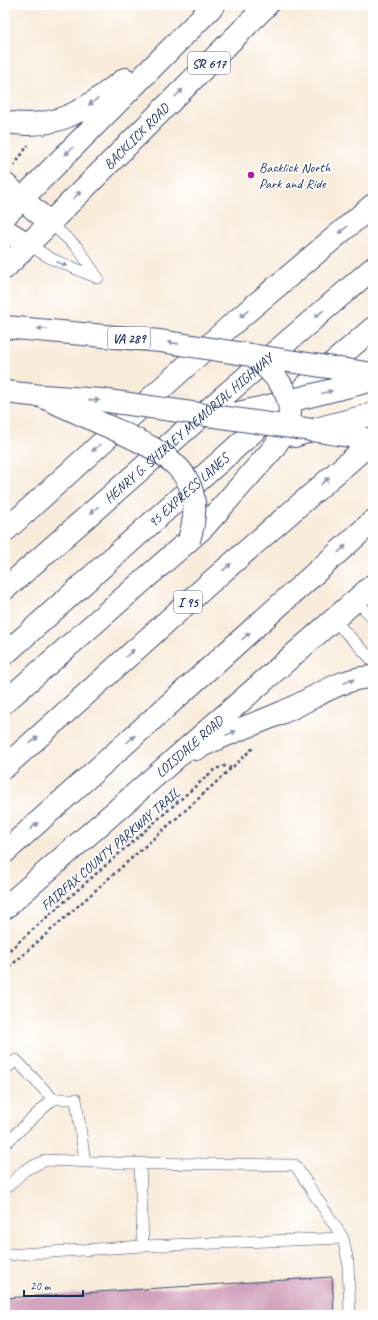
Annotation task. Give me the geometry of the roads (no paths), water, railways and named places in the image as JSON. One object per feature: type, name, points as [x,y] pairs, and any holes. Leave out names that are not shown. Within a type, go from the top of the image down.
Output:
[{"type":"main road","name":"SR 617","points":[[5,216],[214,5]]},
{"type":"main road","name":"BACKLICK ROAD","points":[[5,268],[267,5]]},
{"type":"main road","points":[[5,122],[25,125],[51,122],[78,111],[181,38]]},
{"type":"main road","points":[[8,177],[22,199],[50,223]]},
{"type":"main road","points":[[5,531],[229,327],[373,205]]},
{"type":"main road","points":[[5,230],[29,245]]},
{"type":"main road","name":"HENRY G. SHIRLEY MEMORIAL HIGHWAY","points":[[5,589],[224,396],[373,268]]},
{"type":"main road","name":"VA 289","points":[[5,327],[117,336],[373,374]]},
{"type":"main road","name":"95 EXPRESS LANES","points":[[5,654],[373,328]]},
{"type":"main road","points":[[5,702],[189,540],[217,513],[273,449],[288,426],[291,412],[289,401],[275,376],[253,355]]},
{"type":"main road","points":[[225,416],[373,380]]},
{"type":"main road","points":[[5,392],[101,400],[225,416],[373,441]]},
{"type":"main road","points":[[41,396],[140,442],[174,463],[188,481],[195,503],[194,524],[189,540]]},
{"type":"main road","points":[[273,449],[288,440],[312,430],[373,414]]},
{"type":"main road","name":"I 95","points":[[5,767],[213,580],[373,441]]},
{"type":"main road","points":[[5,852],[373,521]]},
{"type":"main road","name":"LOISDALE ROAD","points":[[5,908],[159,771],[373,585]]},
{"type":"main road","points":[[159,771],[183,756],[218,739],[283,712],[344,683],[356,678],[373,677]]},
{"type":"lane","points":[[29,245],[52,260],[98,278],[77,246],[50,223]]},
{"type":"lane","points":[[356,600],[373,618]]},
{"type":"lane","points":[[333,620],[373,661]]},
{"type":"lane","points":[[5,1070],[16,1060],[53,1099]]},
{"type":"lane","points":[[5,1144],[53,1099],[76,1099],[85,1162]]},
{"type":"lane","points":[[5,1189],[25,1170],[46,1160],[85,1162],[295,1165],[343,1238],[348,1262],[350,1315]]},
{"type":"lane","points":[[140,1163],[143,1246]]},
{"type":"lane","points":[[5,1255],[143,1246],[343,1238]]},
{"type":"place","name":"Backlick North Park and Ride","points":[[251,175]]}]
